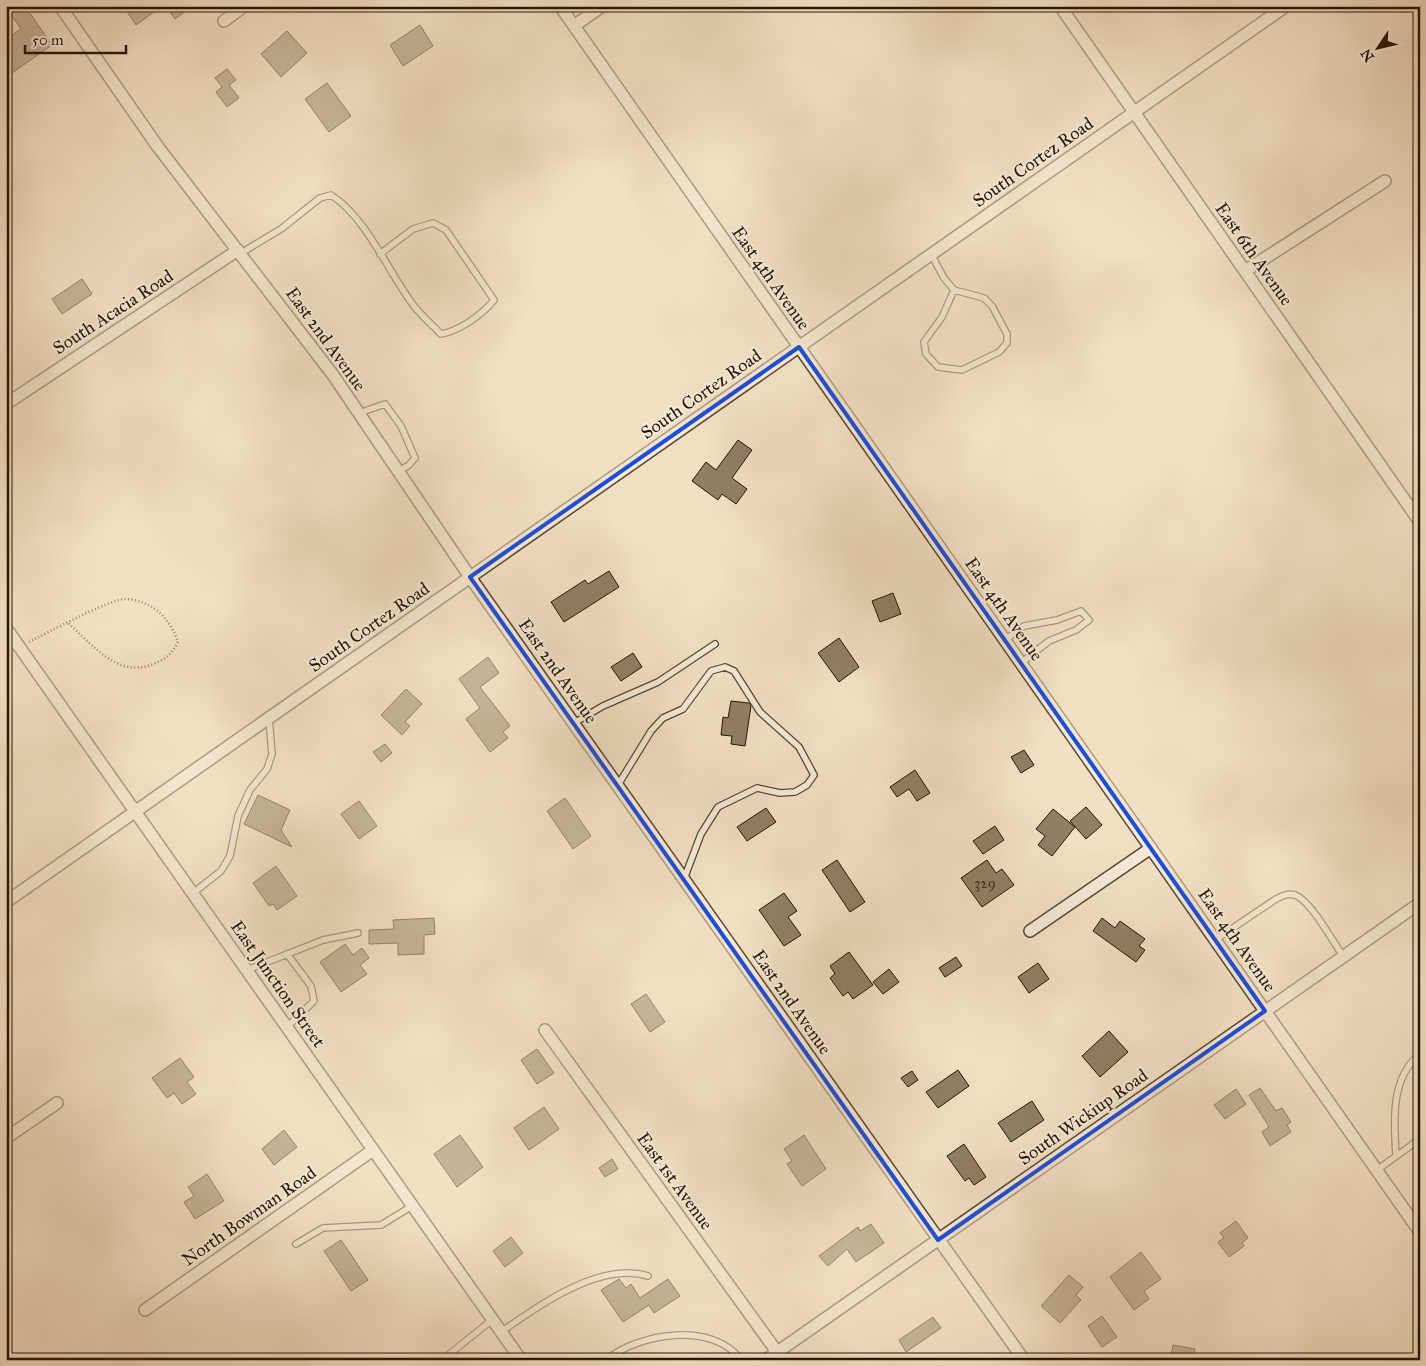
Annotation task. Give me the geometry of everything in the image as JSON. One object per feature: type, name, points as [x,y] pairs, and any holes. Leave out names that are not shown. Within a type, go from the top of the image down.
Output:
[{"type":"street","name":"East 2nd Avenue","points":[[60,6],[158,147],[240,251],[333,375],[470,577],[1024,1360]]},
{"type":"street","points":[[224,21],[244,6]]},
{"type":"street","name":"East 4th Avenue","points":[[560,6],[1420,1232]]},
{"type":"street","points":[[574,26],[602,6]]},
{"type":"street","name":"East 6th Avenue","points":[[1060,6],[1420,522]]},
{"type":"street","name":"South Cortez Road","points":[[6,902],[1286,6]]},
{"type":"street","points":[[1245,271],[1385,180]]},
{"type":"street","name":"South Acacia Road","points":[[6,404],[240,251]]},
{"type":"street","name":"East Junction Street","points":[[6,628],[520,1360]]},
{"type":"street","points":[[1030,930],[1151,848]]},
{"type":"street","name":"South Wickiup Road","points":[[766,1360],[1420,902]]},
{"type":"street","name":"East 1st Avenue","points":[[545,1030],[777,1352]]},
{"type":"street","points":[[6,1138],[57,1104]]},
{"type":"street","name":"North Bowman Road","points":[[145,1310],[373,1150]]},
{"type":"lane","points":[[240,251],[281,228],[320,198],[331,195],[346,207],[414,306],[440,334],[452,332],[488,307],[494,300],[446,230],[433,223],[413,229],[380,254]]},
{"type":"lane","points":[[932,254],[944,278],[954,290],[984,298],[992,306],[1007,334],[1007,343],[999,352],[962,370],[938,367],[926,354],[924,342],[942,317],[954,290]]},
{"type":"lane","points":[[359,413],[385,404],[401,426],[415,458],[409,465],[398,472]]},
{"type":"lane","points":[[1409,507],[1420,500]]},
{"type":"lane","points":[[1004,640],[1024,626],[1057,620],[1081,611],[1089,620],[1076,630],[1049,641],[1021,663]]},
{"type":"lane","points":[[574,723],[603,706],[658,682],[715,644]]},
{"type":"lane","points":[[618,785],[650,731],[663,718],[683,709],[711,671],[725,667],[734,671],[760,712],[799,748],[814,775],[807,785],[795,792],[780,793],[756,788],[718,807],[701,834],[684,878]]},
{"type":"lane","points":[[193,893],[221,871],[230,856],[238,816],[250,790],[267,769],[272,754],[269,718]]},
{"type":"lane","points":[[1215,940],[1276,899],[1285,895],[1294,895],[1304,902],[1343,956]]},
{"type":"lane","points":[[246,970],[323,940],[358,933]]},
{"type":"lane","points":[[287,954],[311,986],[314,1001],[287,1027]]},
{"type":"lane","points":[[1396,1156],[1394,1121],[1399,1088],[1408,1068],[1420,1054]]},
{"type":"lane","points":[[1376,1170],[1420,1139]]},
{"type":"lane","points":[[296,1244],[323,1228],[381,1226],[412,1206]]},
{"type":"lane","points":[[501,1332],[542,1305],[585,1283],[618,1272],[636,1272],[648,1276]]},
{"type":"lane","points":[[442,1360],[492,1320]]},
{"type":"lane","points":[[606,1360],[631,1345],[656,1337],[683,1334],[727,1345],[741,1360]]},
{"type":"path","points":[[19,646],[68,623],[124,599],[148,604],[161,613],[173,627],[178,642],[170,656],[150,665],[132,669],[115,664],[68,623]]},
{"type":"highlighted area","points":[[799,347],[1265,1011],[938,1240],[470,577]]},
{"type":"building","points":[[19,6],[25,6],[52,45],[12,73],[6,65],[6,39],[21,29],[10,13]]},
{"type":"building","points":[[123,6],[162,6],[136,25]]},
{"type":"building","points":[[166,6],[193,6],[175,19]]},
{"type":"building","points":[[420,25],[433,46],[403,66],[390,45]]},
{"type":"building","points":[[287,31],[307,53],[281,77],[261,54]]},
{"type":"building","points":[[227,69],[236,80],[229,85],[239,98],[227,107],[216,92],[222,87],[215,78]]},
{"type":"building","points":[[327,83],[351,116],[329,132],[305,99]]},
{"type":"building","points":[[82,279],[92,294],[62,314],[52,299]]},
{"type":"building","points":[[738,440],[752,450],[732,478],[747,489],[736,504],[722,494],[718,500],[692,481],[706,462],[716,470]]},
{"type":"building","points":[[609,571],[619,587],[564,622],[551,602],[585,580],[588,584]]},
{"type":"building","points":[[893,593],[901,614],[880,622],[872,601]]},
{"type":"building","points":[[839,638],[859,667],[839,682],[818,653]]},
{"type":"building","points":[[633,653],[642,667],[621,681],[611,667]]},
{"type":"building","points":[[488,657],[499,673],[480,687],[510,726],[503,732],[508,738],[490,752],[466,719],[480,708],[459,679]]},
{"type":"building","points":[[406,689],[422,704],[405,722],[410,726],[402,735],[381,715]]},
{"type":"building","points":[[731,701],[749,703],[751,706],[745,746],[731,744],[732,736],[721,735],[723,717],[728,718]]},
{"type":"building","points":[[385,744],[392,753],[381,762],[373,752]]},
{"type":"building","points":[[1024,750],[1034,765],[1021,773],[1011,757]]},
{"type":"building","points":[[915,770],[930,793],[917,801],[909,789],[897,797],[890,787]]},
{"type":"building","points":[[258,795],[290,810],[281,830],[292,847],[244,824]]},
{"type":"building","points":[[565,798],[591,836],[573,849],[547,811]]},
{"type":"building","points":[[359,801],[377,826],[359,839],[341,814]]},
{"type":"building","points":[[1086,807],[1102,825],[1086,839],[1070,821]]},
{"type":"building","points":[[766,808],[776,822],[747,841],[737,827]]},
{"type":"building","points":[[1053,809],[1075,827],[1052,856],[1038,845],[1045,836],[1036,829]]},
{"type":"building","points":[[995,826],[1004,840],[983,854],[973,841]]},
{"type":"building","points":[[837,860],[865,902],[850,912],[822,870]]},
{"type":"building","points":[[987,860],[996,873],[1002,869],[1014,885],[982,907],[961,878]]},
{"type":"building","points":[[276,866],[297,896],[277,910],[273,904],[269,906],[253,883]]},
{"type":"building","points":[[784,893],[797,911],[788,917],[801,935],[784,946],[759,910]]},
{"type":"building","points":[[434,918],[435,934],[424,935],[424,954],[398,955],[398,943],[369,944],[369,930],[394,929],[393,920]]},
{"type":"building","points":[[1102,918],[1115,928],[1120,921],[1145,939],[1139,946],[1145,950],[1136,962],[1093,931]]},
{"type":"building","points":[[345,944],[353,955],[362,948],[369,958],[360,965],[367,974],[341,992],[320,962]]},
{"type":"building","points":[[849,952],[873,985],[853,999],[848,992],[843,996],[830,978],[835,974],[830,966]]},
{"type":"building","points":[[956,957],[962,966],[945,977],[939,968]]},
{"type":"building","points":[[1038,963],[1049,979],[1029,993],[1018,977]]},
{"type":"building","points":[[889,969],[899,982],[883,994],[873,982]]},
{"type":"building","points":[[646,994],[665,1022],[650,1032],[631,1004]]},
{"type":"building","points":[[1109,1031],[1128,1052],[1100,1077],[1082,1056]]},
{"type":"building","points":[[537,1049],[554,1073],[537,1084],[521,1060]]},
{"type":"building","points":[[180,1058],[194,1077],[187,1082],[196,1094],[182,1104],[174,1093],[167,1098],[152,1078]]},
{"type":"building","points":[[958,1070],[969,1086],[938,1108],[926,1092]]},
{"type":"building","points":[[912,1071],[918,1080],[908,1087],[901,1078]]},
{"type":"building","points":[[1260,1088],[1276,1111],[1282,1108],[1291,1122],[1287,1125],[1291,1132],[1270,1146],[1262,1132],[1269,1127],[1249,1095]]},
{"type":"building","points":[[1236,1089],[1246,1104],[1225,1119],[1214,1105]]},
{"type":"building","points":[[1032,1101],[1044,1120],[1011,1142],[998,1123]]},
{"type":"building","points":[[544,1107],[559,1129],[529,1150],[514,1128]]},
{"type":"building","points":[[284,1130],[297,1147],[274,1165],[262,1149]]},
{"type":"building","points":[[460,1135],[483,1167],[457,1187],[434,1154]]},
{"type":"building","points":[[804,1135],[826,1169],[802,1186],[787,1164],[792,1161],[784,1149]]},
{"type":"building","points":[[964,1144],[986,1177],[974,1185],[969,1178],[965,1181],[947,1156]]},
{"type":"building","points":[[612,1159],[618,1169],[605,1177],[599,1168]]},
{"type":"building","points":[[207,1174],[224,1201],[195,1219],[184,1202],[194,1196],[188,1187]]},
{"type":"building","points":[[1236,1221],[1248,1238],[1242,1243],[1244,1246],[1229,1257],[1218,1242],[1224,1238],[1220,1233]]},
{"type":"building","points":[[871,1224],[884,1243],[856,1262],[847,1249],[828,1266],[819,1256],[858,1227],[860,1231]]},
{"type":"building","points":[[511,1237],[523,1253],[505,1267],[493,1251]]},
{"type":"building","points":[[341,1240],[368,1280],[351,1291],[324,1251]]},
{"type":"building","points":[[1141,1252],[1161,1279],[1144,1291],[1149,1299],[1134,1310],[1110,1277]]},
{"type":"building","points":[[1069,1275],[1083,1287],[1076,1295],[1081,1300],[1060,1323],[1041,1306]]},
{"type":"building","points":[[619,1279],[626,1288],[631,1284],[640,1298],[668,1279],[680,1296],[654,1313],[649,1305],[623,1322],[601,1290]]},
{"type":"building","points":[[1102,1316],[1117,1337],[1102,1347],[1088,1326]]},
{"type":"building","points":[[933,1317],[941,1328],[906,1352],[899,1340]]},
{"type":"building","points":[[1173,1345],[1195,1349],[1193,1360],[1170,1360]]}]
